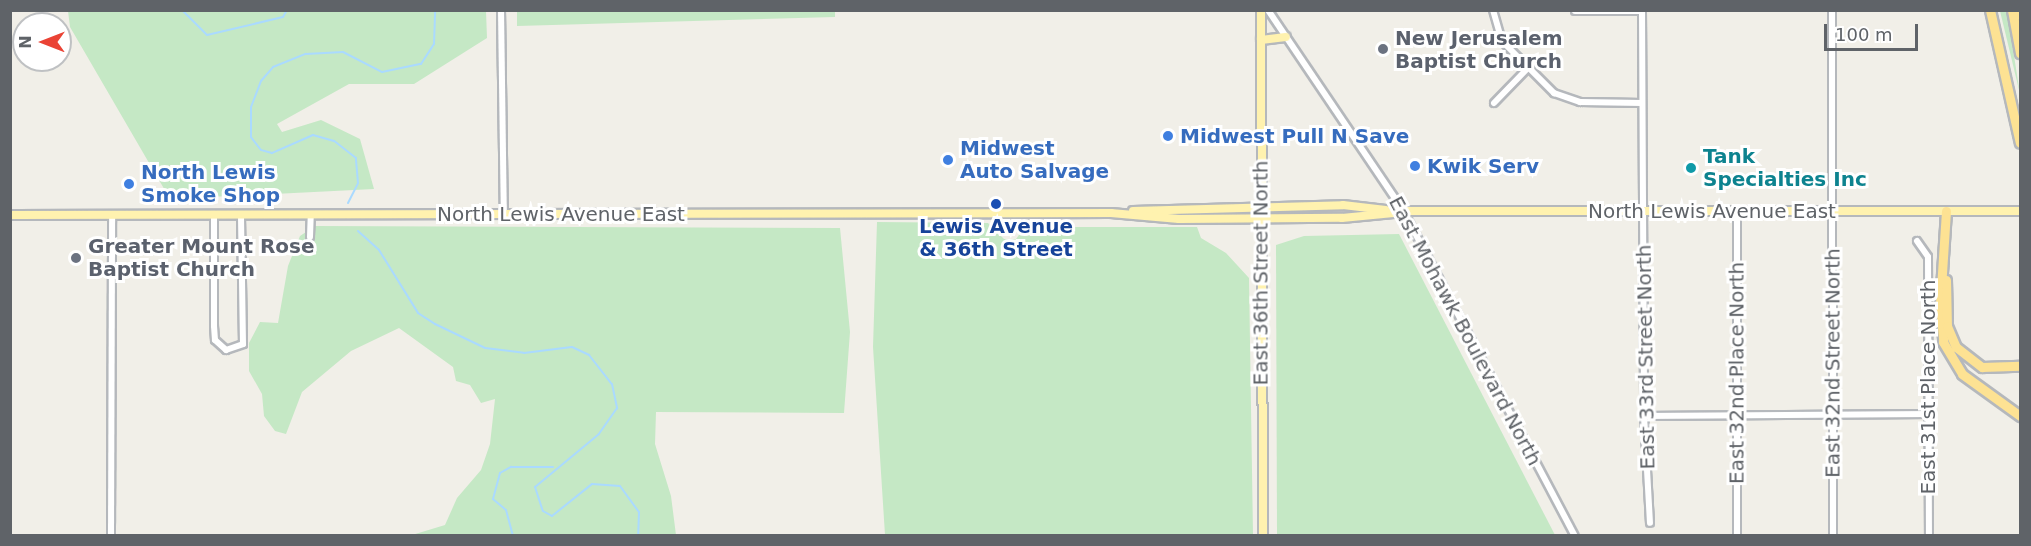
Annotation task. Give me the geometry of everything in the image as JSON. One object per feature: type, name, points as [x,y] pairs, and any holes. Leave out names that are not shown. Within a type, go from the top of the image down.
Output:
[{"type":"highway","points":[[1990,10],[2020,143]]},
{"type":"highway","points":[[2012,10],[2020,54]]},
{"type":"highway","points":[[1946,211],[1947,326],[1952,341],[1962,354],[1982,367],[2020,366]]},
{"type":"highway","points":[[1946,211],[1940,292],[1943,342],[1962,374],[2020,416]]},
{"type":"main road","name":"East 36th Street North","points":[[1261,10],[1263,536]]},
{"type":"main road","points":[[1261,40],[1286,37]]},
{"type":"main road","name":"North Lewis Avenue East","points":[[1111,213],[1261,206],[1343,205],[1404,212]]},
{"type":"main road","name":"North Lewis Avenue East","points":[[10,215],[1111,213],[1261,218],[1404,212],[2020,211]]},
{"type":"street","points":[[501,10],[504,213]]},
{"type":"street","name":"East Mohawk Boulevard North","points":[[1268,10],[1404,212],[1575,536]]},
{"type":"street","points":[[1493,10],[1502,41],[1527,69],[1568,100],[1642,103]]},
{"type":"street","points":[[1575,11],[1642,10]]},
{"type":"street","name":"East 33rd Street North","points":[[1642,10],[1644,416],[1650,523]]},
{"type":"street","name":"East 32nd Street North","points":[[1832,10],[1833,536]]},
{"type":"street","points":[[1494,103],[1527,69]]},
{"type":"street","name":"East 32nd Place North","points":[[1737,211],[1737,534]]},
{"type":"street","points":[[111,536],[112,214]]},
{"type":"street","points":[[214,214],[215,340],[226,350],[243,344],[241,214]]},
{"type":"street","points":[[310,237],[311,214]]},
{"type":"street","name":"East 31st Place North","points":[[1917,241],[1928,257],[1929,536]]},
{"type":"street","points":[[1644,416],[1928,414]]},
{"type":"green space","points":[[517,10],[835,10],[835,17],[517,26]]},
{"type":"green space","points":[[486,11],[487,38],[414,84],[349,84],[277,124],[282,132],[321,120],[360,139],[374,189],[170,199],[72,30],[72,12],[68,12]]},
{"type":"green space","points":[[2000,11],[2007,11],[2020,94]]},
{"type":"green space","points":[[877,222],[988,223],[1004,239],[1016,239],[1021,232],[1042,227],[1197,227],[1201,238],[1226,253],[1249,278],[1253,535],[885,535],[873,347]]},
{"type":"green space","points":[[315,226],[840,228],[850,332],[844,413],[656,412],[655,444],[671,496],[676,535],[412,535],[445,525],[457,498],[481,470],[490,444],[495,399],[481,403],[470,385],[456,381],[453,367],[399,328],[351,351],[302,392],[286,434],[275,431],[264,416],[262,394],[249,371],[249,343],[260,322],[278,323],[288,266],[300,236]]},
{"type":"green space","points":[[1399,234],[1555,535],[1277,535],[1276,245],[1304,236]]},
{"type":"waterway","points":[[182,10],[207,35],[283,17],[287,10]]},
{"type":"waterway","points":[[348,203],[358,183],[356,158],[334,141],[313,135],[272,153],[261,150],[251,137],[251,107],[261,81],[273,67],[306,54],[343,52],[382,72],[421,64],[434,44],[435,10]]},
{"type":"waterway","points":[[358,231],[379,250],[418,313],[435,324],[485,348],[524,353],[572,347],[589,355],[612,384],[617,408],[599,434],[535,487],[543,511],[552,516],[592,484],[620,486],[639,512],[638,536]]},
{"type":"waterway","points":[[513,536],[506,510],[493,499],[500,473],[511,467],[553,467]]},
{"type":"place","name":"New Jerusalem Baptist Church","points":[[1383,49]]},
{"type":"place","name":"Midwest Pull N Save","points":[[1168,136]]},
{"type":"place","name":"Midwest Auto Salvage","points":[[948,160]]},
{"type":"place","name":"Kwik Serv","points":[[1415,166]]},
{"type":"place","name":"Tank Specialties Inc","points":[[1691,168]]},
{"type":"place","name":"North Lewis Smoke Shop","points":[[129,184]]},
{"type":"place","name":"Lewis Avenue & 36th Street","points":[[996,204]]},
{"type":"place","name":"Greater Mount Rose Baptist Church","points":[[76,258]]}]
